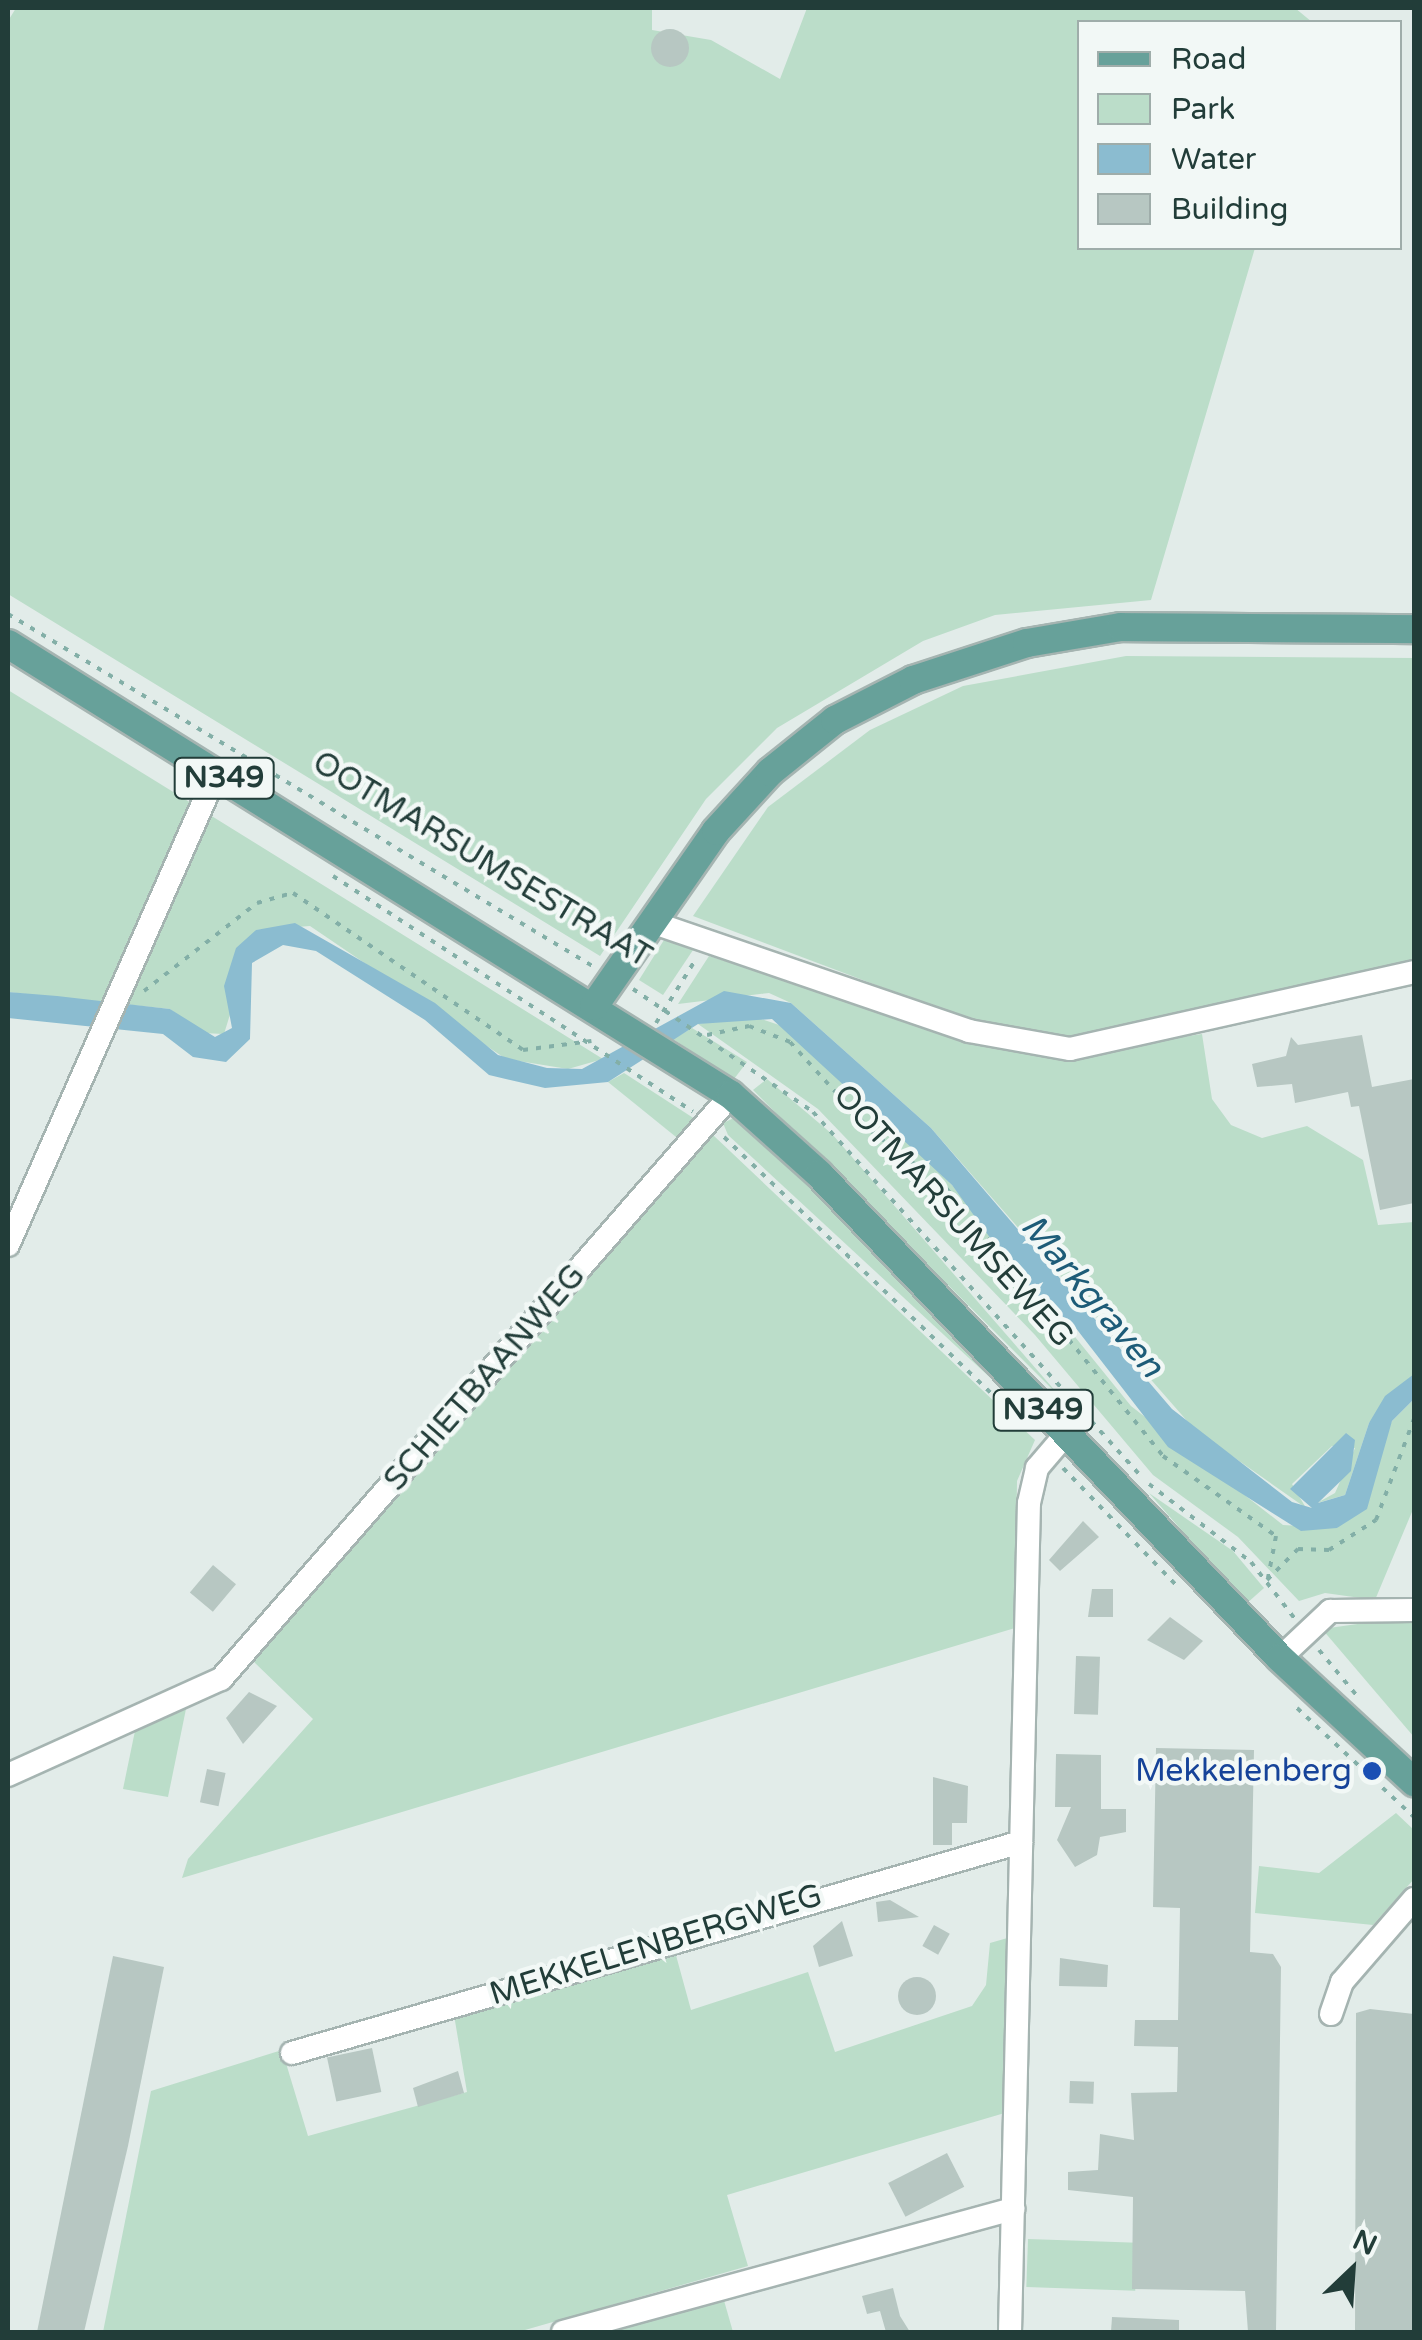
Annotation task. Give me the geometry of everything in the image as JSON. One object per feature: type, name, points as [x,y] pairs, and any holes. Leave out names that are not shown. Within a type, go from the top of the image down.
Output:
[{"type":"main road","points":[[594,1006],[650,922],[770,772],[835,720],[913,680],[1027,642],[1121,627],[1414,630]]},
{"type":"main road","name":"OOTMARSUMSESTRAAT","points":[[8,644],[663,1048]]},
{"type":"main road","name":"OOTMARSUMSEWEG","points":[[663,1048],[731,1094],[819,1174],[1058,1444],[1414,1782]]},
{"type":"street","points":[[8,1245],[216,774]]},
{"type":"street","points":[[650,922],[704,945],[969,1031],[1070,1049],[1414,972]]},
{"type":"street","name":"SCHIETBAANWEG","points":[[8,1775],[221,1679],[731,1094]]},
{"type":"street","points":[[1010,2332],[1029,1503],[1058,1444]]},
{"type":"street","points":[[1280,1658],[1304,1632],[1343,1607],[1414,1610]]},
{"type":"street","name":"MEKKELENBERGWEG","points":[[292,2053],[1021,1842]]},
{"type":"street","points":[[1332,2014],[1342,1982],[1414,1899]]},
{"type":"street","points":[[563,2332],[1013,2209]]},
{"type":"path","name":"OOTMARSUMSESTRAAT","points":[[8,614],[666,1009]]},
{"type":"path","points":[[324,870],[591,1040],[706,1122],[1058,1444]]},
{"type":"path","points":[[119,994],[150,991],[256,903],[292,893],[524,1050],[591,1040]]},
{"type":"path","points":[[666,1009],[704,945]]},
{"type":"path","name":"OOTMARSUMSEWEG","points":[[666,1009],[813,1112],[1151,1487],[1268,1580],[1304,1632],[1368,1709]]},
{"type":"path","points":[[707,1035],[748,1026],[790,1042],[870,1130],[946,1188],[1163,1456],[1276,1536],[1268,1580]]},
{"type":"path","points":[[1268,1580],[1298,1549],[1329,1550],[1376,1520],[1414,1419]]},
{"type":"green space","points":[[16,8],[652,8],[652,30],[711,40],[780,79],[807,8],[1295,8],[1310,20],[1077,20],[1077,250],[1254,250],[1151,600],[995,615],[923,641],[777,728],[706,799],[600,956],[8,594],[8,21]]},
{"type":"green space","points":[[1126,656],[1414,658],[1414,969],[1075,1040],[974,1022],[693,916],[768,807],[870,730],[963,686]]},
{"type":"green space","points":[[8,690],[196,806],[106,1003],[8,992]]},
{"type":"green space","points":[[210,815],[603,1059],[568,1069],[506,1059],[310,926],[256,930],[224,1034],[202,1033],[170,1009],[123,1004]]},
{"type":"green space","points":[[664,940],[693,950],[663,995],[639,980]]},
{"type":"green space","points":[[709,956],[968,1038],[1071,1054],[1202,1034],[1212,1099],[1231,1125],[1262,1138],[1307,1126],[1363,1160],[1378,1225],[1414,1222],[1414,1374],[1369,1423],[1345,1495],[1317,1503],[1335,1493],[1355,1448],[1332,1446],[1292,1484],[1306,1508],[1195,1430],[931,1128],[791,1003],[769,993],[678,1004]]},
{"type":"green space","points":[[749,1015],[794,1030],[952,1185],[1131,1406],[1283,1525],[1337,1528],[1392,1421],[1414,1399],[1414,1507],[1375,1600],[1325,1593],[1299,1601],[1238,1537],[1153,1475],[1035,1335],[818,1109],[698,1024]]},
{"type":"green space","points":[[692,1028],[747,1062],[734,1079],[673,1039]]},
{"type":"green space","points":[[624,1073],[698,1121],[681,1141],[608,1082]]},
{"type":"green space","points":[[767,1079],[832,1134],[1064,1401],[753,1090]]},
{"type":"green space","points":[[736,1117],[809,1180],[1038,1422],[728,1135],[723,1123]]},
{"type":"green space","points":[[713,1135],[1035,1440],[1017,1481],[1015,1628],[182,1878],[188,1859],[313,1719],[251,1659]]},
{"type":"green space","points":[[1149,1493],[1233,1551],[1264,1588],[1246,1604]]},
{"type":"green space","points":[[1414,1616],[1414,1737],[1322,1629]]},
{"type":"green space","points":[[187,1704],[168,1797],[123,1789],[136,1726]]},
{"type":"green space","points":[[1396,1813],[1414,1830],[1414,1879],[1373,1925],[1255,1913],[1259,1866],[1319,1873]]},
{"type":"green space","points":[[1011,1937],[1008,2112],[727,2195],[748,2266],[518,2332],[103,2332],[151,2091],[282,2050],[308,2136],[467,2092],[454,2015],[674,1948],[691,2010],[808,1972],[835,2052],[972,2006],[986,1985],[990,1943]]},
{"type":"green space","points":[[1028,2239],[1137,2243],[1135,2291],[1026,2287]]},
{"type":"green space","points":[[721,2290],[733,2332],[574,2332]]},
{"type":"water","points":[[295,923],[435,1003],[498,1055],[547,1068],[582,1069],[724,991],[791,1003],[931,1128],[1172,1409],[1292,1502],[1312,1508],[1290,1489],[1346,1433],[1355,1440],[1351,1471],[1318,1503],[1345,1495],[1369,1423],[1385,1396],[1414,1374],[1414,1399],[1392,1421],[1367,1509],[1337,1528],[1301,1531],[1168,1447],[1075,1327],[1022,1282],[952,1185],[772,1019],[698,1024],[608,1082],[545,1088],[489,1075],[425,1020],[316,951],[283,945],[252,963],[250,1039],[226,1062],[193,1057],[163,1034],[8,1018],[8,992],[57,996],[170,1009],[215,1037],[232,1028],[224,986],[236,948],[256,930]]},
{"type":"building","points":[[670,29],[684,34],[689,48],[684,62],[670,67],[656,62],[651,48],[656,34]]},
{"type":"building","points":[[1362,1035],[1372,1087],[1414,1079],[1414,1203],[1380,1210],[1359,1106],[1351,1107],[1348,1092],[1295,1103],[1292,1084],[1257,1087],[1252,1064],[1286,1056],[1291,1037],[1298,1045]]},
{"type":"building","points":[[1083,1521],[1099,1537],[1060,1571],[1049,1560]]},
{"type":"building","points":[[213,1565],[236,1584],[213,1612],[190,1593]]},
{"type":"building","points":[[1092,1589],[1113,1589],[1113,1617],[1088,1617]]},
{"type":"building","points":[[1170,1617],[1203,1641],[1184,1660],[1147,1640]]},
{"type":"building","points":[[1076,1656],[1100,1657],[1098,1715],[1074,1714]]},
{"type":"building","points":[[249,1692],[277,1706],[243,1744],[226,1718]]},
{"type":"building","points":[[1156,1748],[1254,1750],[1250,1952],[1273,1954],[1281,1967],[1276,2332],[1248,2332],[1245,2291],[1132,2289],[1133,2197],[1068,2190],[1068,2172],[1098,2170],[1100,2134],[1134,2140],[1131,2093],[1177,2092],[1178,2047],[1134,2046],[1135,2020],[1178,2020],[1180,1908],[1153,1907]]},
{"type":"building","points":[[1056,1754],[1101,1755],[1101,1809],[1126,1809],[1126,1832],[1100,1837],[1097,1855],[1075,1867],[1057,1840],[1071,1807],[1055,1807]]},
{"type":"building","points":[[207,1769],[226,1773],[219,1806],[200,1802]]},
{"type":"building","points":[[933,1777],[968,1786],[967,1823],[952,1823],[952,1845],[933,1845]]},
{"type":"building","points":[[890,1900],[919,1917],[878,1922],[876,1902]]},
{"type":"building","points":[[842,1921],[853,1956],[819,1967],[813,1946]]},
{"type":"building","points":[[934,1925],[950,1934],[938,1955],[922,1946]]},
{"type":"building","points":[[113,1956],[164,1967],[128,2146],[84,2332],[37,2332]]},
{"type":"building","points":[[1060,1958],[1108,1965],[1107,1987],[1059,1986]]},
{"type":"building","points":[[917,1977],[930,1983],[936,1996],[930,2009],[917,2015],[904,2009],[898,1996],[904,1983]]},
{"type":"building","points":[[1370,2009],[1414,2014],[1414,2332],[1355,2332],[1356,2013]]},
{"type":"building","points":[[372,2048],[381,2092],[336,2102],[327,2058]]},
{"type":"building","points":[[458,2071],[464,2093],[418,2107],[413,2088]]},
{"type":"building","points":[[1070,2081],[1094,2082],[1093,2104],[1069,2103]]},
{"type":"building","points":[[947,2153],[964,2187],[905,2217],[888,2183]]},
{"type":"building","points":[[893,2288],[900,2316],[910,2332],[886,2332],[880,2311],[867,2314],[862,2296]]},
{"type":"building","points":[[1112,2317],[1179,2320],[1179,2332],[1111,2332]]},
{"type":"place","name":"Mekkelenberg","points":[[1372,1771]]},
{"type":"water label","name":"Markgraven","points":[[1092,1296]]}]
